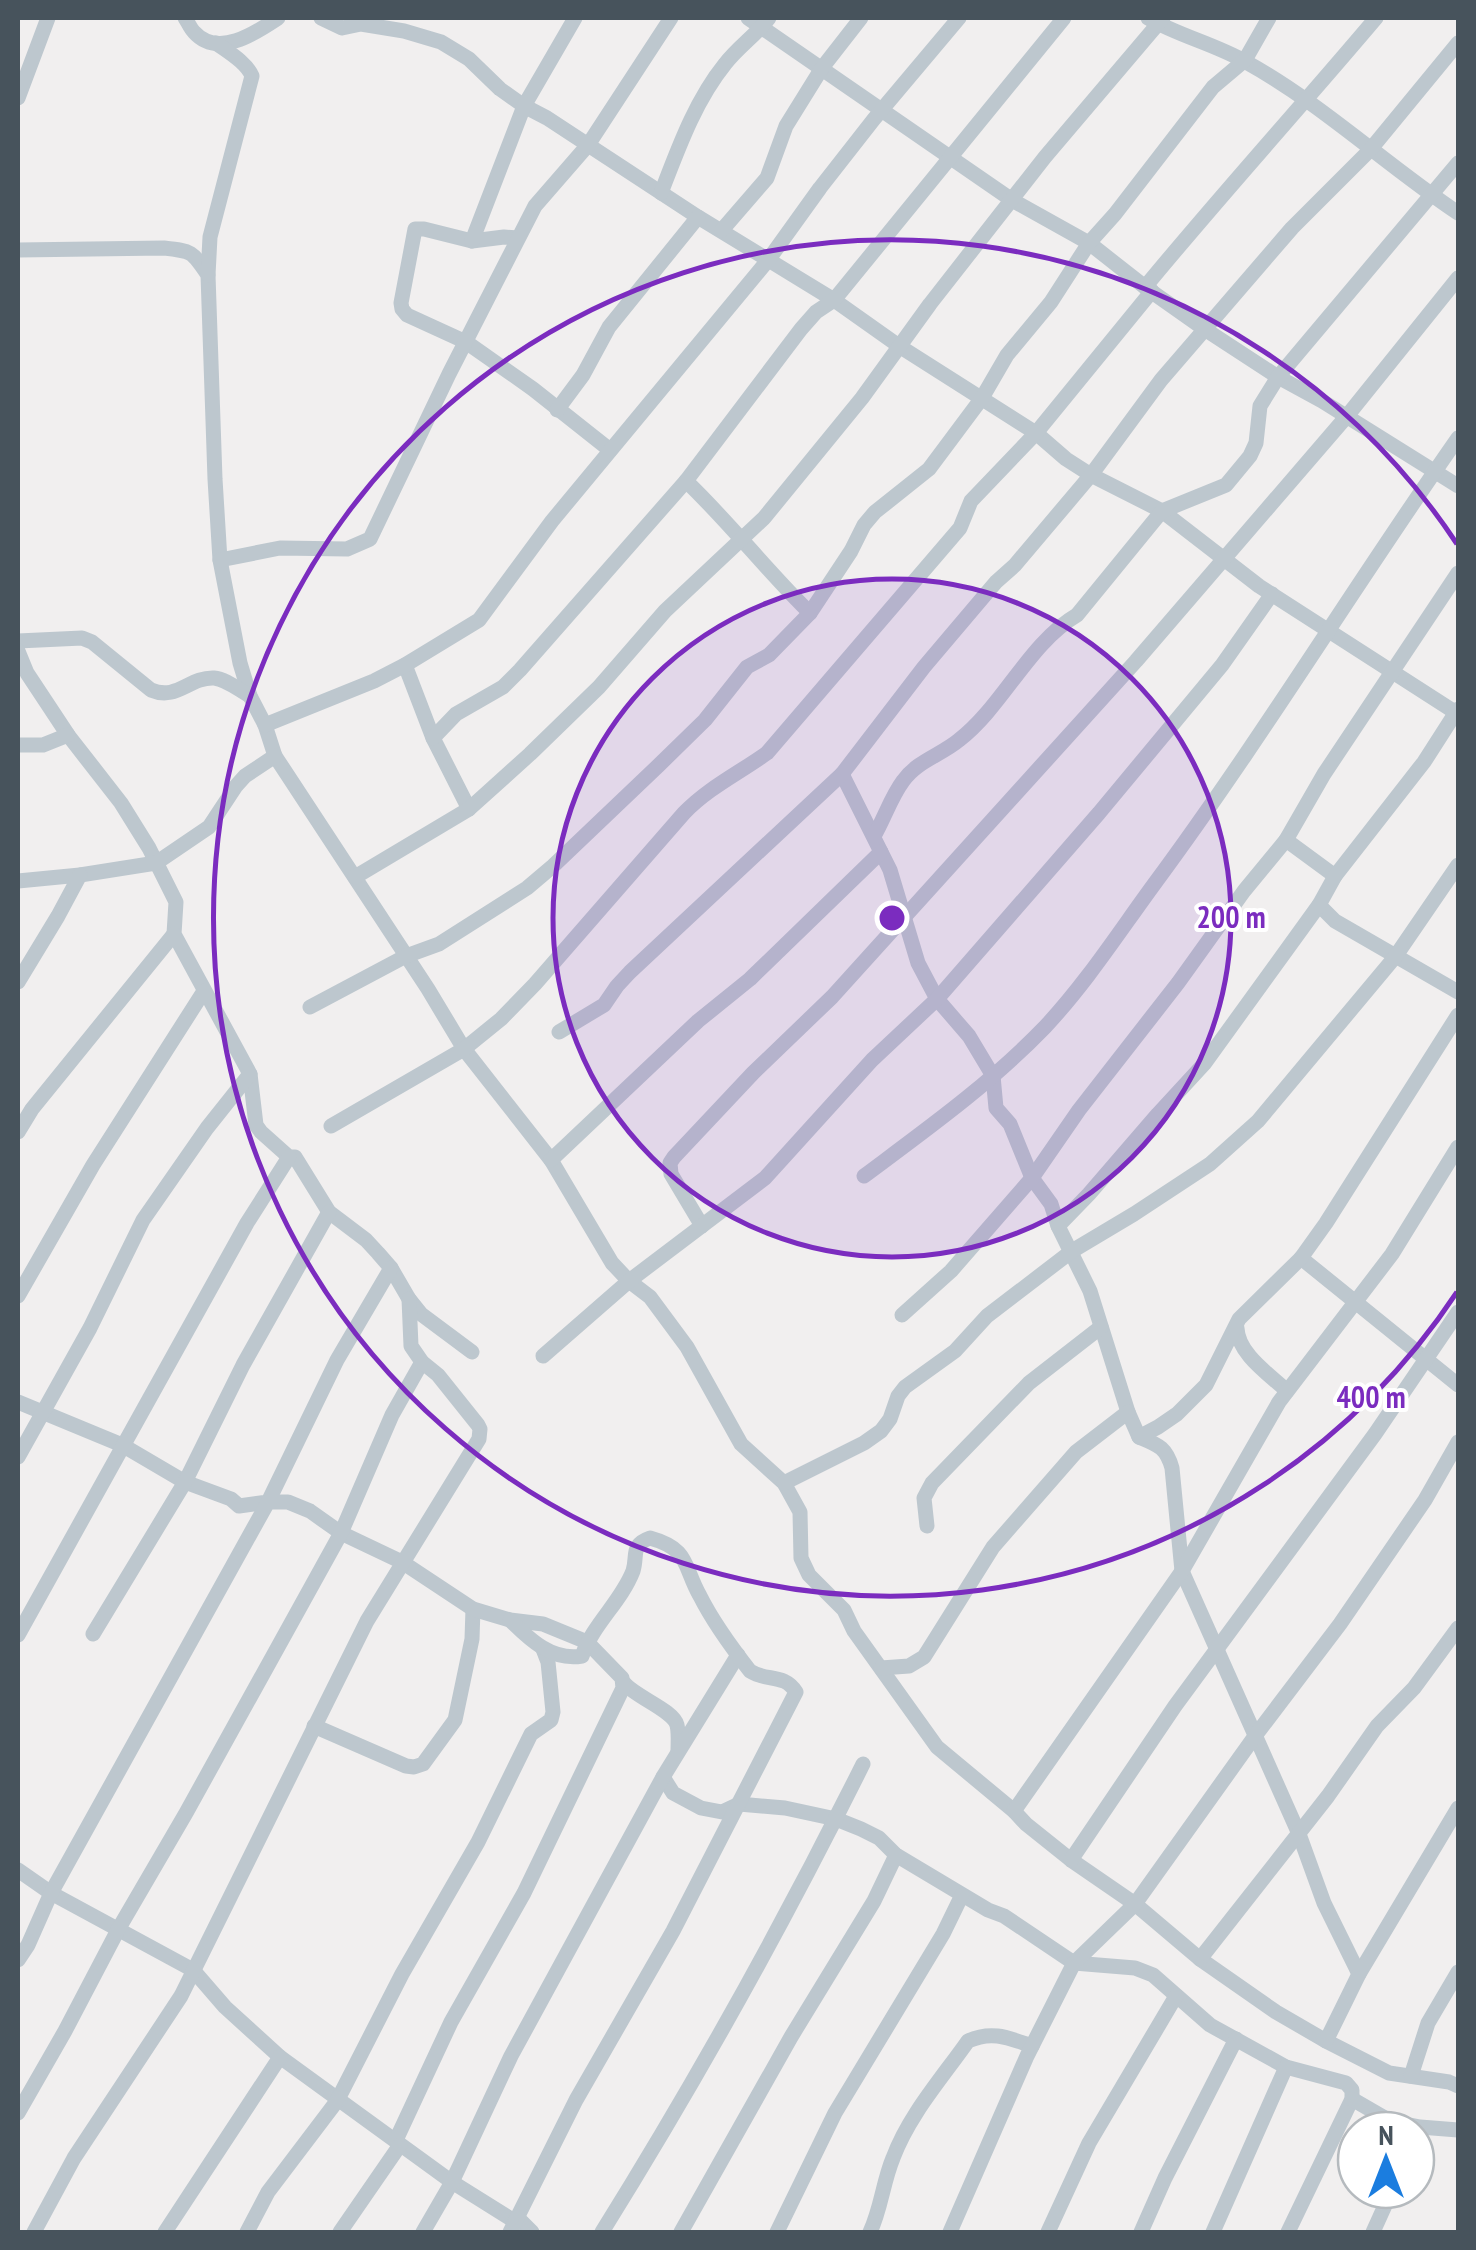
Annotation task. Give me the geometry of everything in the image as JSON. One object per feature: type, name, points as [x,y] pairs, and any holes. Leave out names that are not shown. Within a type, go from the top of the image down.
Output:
[{"type":"street","points":[[18,98],[48,18]]},
{"type":"street","points":[[185,18],[194,33],[216,43],[250,70],[252,76],[210,237],[208,275],[220,560],[250,696],[275,756],[464,1049],[551,1160],[612,1264],[650,1297],[687,1346],[742,1444],[784,1484],[800,1512],[799,1547],[809,1575],[844,1610],[854,1631],[937,1747],[1071,1860],[1276,2012],[1389,2072],[1458,2086]]},
{"type":"street","points":[[216,43],[250,36],[278,18]]},
{"type":"street","points":[[321,18],[342,28],[363,21],[442,42],[468,58],[524,106],[834,300],[898,346],[1036,433],[1066,460],[1162,511],[1272,594],[1458,712],[1335,876],[1319,905],[1204,1064],[1058,1226]]},
{"type":"street","points":[[472,242],[524,106],[575,18]]},
{"type":"street","points":[[220,560],[280,548],[346,550],[370,539],[535,206],[588,145],[671,18]]},
{"type":"street","points":[[722,230],[767,178],[786,126],[822,68],[861,18]]},
{"type":"street","points":[[265,725],[374,681],[480,620],[552,522],[769,259],[820,188],[959,18]]},
{"type":"street","points":[[433,738],[456,714],[503,686],[520,670],[686,480],[801,329],[834,300],[1064,18]]},
{"type":"street","points":[[310,1007],[450,937],[526,888],[705,720],[748,667],[769,655],[810,613],[851,552],[864,525],[929,468],[982,398],[1007,356],[1051,302],[1089,243],[1213,87],[1244,60],[1269,18]]},
{"type":"street","points":[[331,1126],[464,1049],[501,1019],[694,802],[767,752],[960,528],[971,501],[1036,433],[1216,202],[1376,18]]},
{"type":"street","points":[[355,877],[470,809],[599,687],[665,610],[782,498],[1156,20],[1244,60],[1307,100],[1458,214]]},
{"type":"street","points":[[661,193],[706,94],[760,21],[1012,200],[1089,243],[1206,330],[1458,486]]},
{"type":"street","points":[[559,1032],[604,1005],[630,972],[842,774],[924,667],[1091,475],[1161,380],[1292,228],[1370,150],[1458,44]]},
{"type":"street","points":[[874,836],[903,780],[920,763],[962,738],[1026,662],[1076,615],[1162,511],[1226,484],[1250,456],[1256,442],[1260,406],[1278,377],[1458,164]]},
{"type":"street","points":[[557,410],[584,375],[609,326],[698,217]]},
{"type":"street","points":[[518,238],[504,236],[472,242],[416,229],[402,309],[407,315],[466,342],[610,450]]},
{"type":"street","points":[[18,250],[182,250],[194,254],[208,275]]},
{"type":"street","points":[[702,1226],[671,1174],[670,1163],[832,996],[1136,661],[1347,416],[1458,278]]},
{"type":"street","points":[[864,1176],[993,1076],[1044,1027],[1096,968],[1232,777],[1458,438]]},
{"type":"street","points":[[686,480],[810,613]]},
{"type":"street","points":[[902,1315],[951,1271],[1032,1178],[1079,1110],[1286,840],[1324,774],[1458,574]]},
{"type":"street","points":[[543,1356],[628,1281],[765,1178],[872,1060],[937,998],[1111,798],[1222,664],[1272,594]]},
{"type":"street","points":[[18,640],[82,638],[159,694],[210,678],[221,679],[250,696]]},
{"type":"street","points":[[18,652],[27,673],[68,736],[125,808],[176,902],[174,934],[250,1074],[256,1125],[294,1157],[329,1212],[366,1240],[391,1268],[421,1314],[472,1352]]},
{"type":"street","points":[[405,665],[433,738],[470,809]]},
{"type":"street","points":[[18,745],[43,745],[68,736]]},
{"type":"street","points":[[18,881],[156,863],[209,827],[245,776],[275,756]]},
{"type":"street","points":[[842,774],[882,852],[918,963],[937,998],[969,1036],[993,1076],[996,1108],[1010,1124],[1032,1178],[1051,1204],[1090,1291],[1139,1436],[1168,1454],[1182,1571],[1299,1834],[1324,1903],[1360,1974]]},
{"type":"street","points":[[1286,840],[1335,876]]},
{"type":"street","points":[[551,1160],[698,1021],[750,979],[882,852]]},
{"type":"street","points":[[784,1484],[881,1431],[905,1387],[954,1351],[1015,1293],[1072,1251],[1210,1164],[1246,1132],[1395,957],[1458,865]]},
{"type":"street","points":[[18,982],[80,875]]},
{"type":"street","points":[[1319,905],[1335,920],[1458,992]]},
{"type":"street","points":[[18,1132],[32,1109],[174,934]]},
{"type":"street","points":[[18,1296],[94,1165],[204,992]]},
{"type":"street","points":[[1139,1436],[1177,1414],[1206,1385],[1239,1320],[1301,1258],[1458,1015]]},
{"type":"street","points":[[18,1456],[90,1328],[143,1220],[250,1074]]},
{"type":"street","points":[[1014,1811],[1182,1571],[1278,1402],[1392,1254],[1458,1148]]},
{"type":"street","points":[[18,1634],[247,1223],[290,1157]]},
{"type":"street","points":[[93,1634],[185,1482],[243,1365],[329,1212]]},
{"type":"street","points":[[1301,1258],[1458,1385]]},
{"type":"street","points":[[18,1960],[51,1893],[268,1502],[338,1360],[391,1268]]},
{"type":"street","points":[[34,2232],[74,2158],[181,1996],[367,1621],[480,1434],[478,1425],[456,1396],[411,1346],[409,1299]]},
{"type":"street","points":[[1071,1860],[1175,1706],[1364,1450],[1458,1312]]},
{"type":"street","points":[[927,1526],[924,1498],[932,1483],[1028,1382],[1101,1326]]},
{"type":"street","points":[[1236,1328],[1245,1351],[1287,1391]]},
{"type":"street","points":[[18,2113],[341,1534],[392,1414],[422,1362]]},
{"type":"street","points":[[18,1402],[122,1445],[185,1482],[239,1506],[288,1502],[310,1510],[341,1534],[402,1562],[473,1609],[510,1620],[544,1624],[587,1642],[620,1674],[632,1692],[671,1714],[678,1730],[678,1751]]},
{"type":"street","points":[[881,1668],[909,1666],[924,1657],[992,1547],[1076,1452],[1128,1412]]},
{"type":"street","points":[[950,2232],[1032,2046],[1074,1963],[1134,1904],[1340,1624],[1425,1500],[1458,1442]]},
{"type":"street","points":[[510,1620],[543,1649],[582,1656],[634,1568],[636,1549],[650,1538],[672,1546],[687,1564],[699,1596],[738,1656],[756,1675],[785,1680],[796,1692],[673,1931],[576,2100],[514,2225]]},
{"type":"street","points":[[314,1726],[406,1766],[423,1764],[455,1720],[472,1639],[473,1609]]},
{"type":"street","points":[[1200,1959],[1299,1834],[1377,1726],[1414,1688],[1458,1628]]},
{"type":"street","points":[[247,2232],[268,2192],[337,2101],[532,1734],[551,1720],[548,1662],[543,1649]]},
{"type":"street","points":[[423,2232],[452,2182],[511,2056],[663,1777],[738,1656]]},
{"type":"street","points":[[340,2232],[398,2143],[451,2022],[524,1893],[624,1683]]},
{"type":"street","points":[[602,2232],[718,2038],[863,1764]]},
{"type":"street","points":[[663,1777],[674,1793],[702,1808],[722,1812],[739,1804],[792,1809],[836,1819],[880,1838],[896,1854],[1004,1916],[1074,1963],[1135,1968],[1153,1975],[1210,2026],[1286,2067],[1346,2084],[1352,2090],[1352,2099],[1289,2232]]},
{"type":"street","points":[[1326,2041],[1360,1974],[1458,1808]]},
{"type":"street","points":[[680,2232],[874,1901],[896,1854]]},
{"type":"street","points":[[18,1870],[51,1893],[193,1970],[225,2008],[280,2057],[452,2182],[512,2219],[514,2225]]},
{"type":"street","points":[[777,2232],[834,2113],[944,1934],[962,1895]]},
{"type":"street","points":[[1411,2076],[1428,2023],[1458,1972]]},
{"type":"street","points":[[1048,2232],[1088,2143],[1176,1996]]},
{"type":"street","points":[[870,2232],[892,2158],[913,2117],[968,2041],[998,2034],[1032,2046]]},
{"type":"street","points":[[1141,2232],[1236,2039]]},
{"type":"street","points":[[164,2232],[280,2057]]},
{"type":"street","points":[[1213,2232],[1286,2067]]},
{"type":"street","points":[[1352,2099],[1371,2110]]},
{"type":"street","points":[[514,2225],[532,2232]]}]
